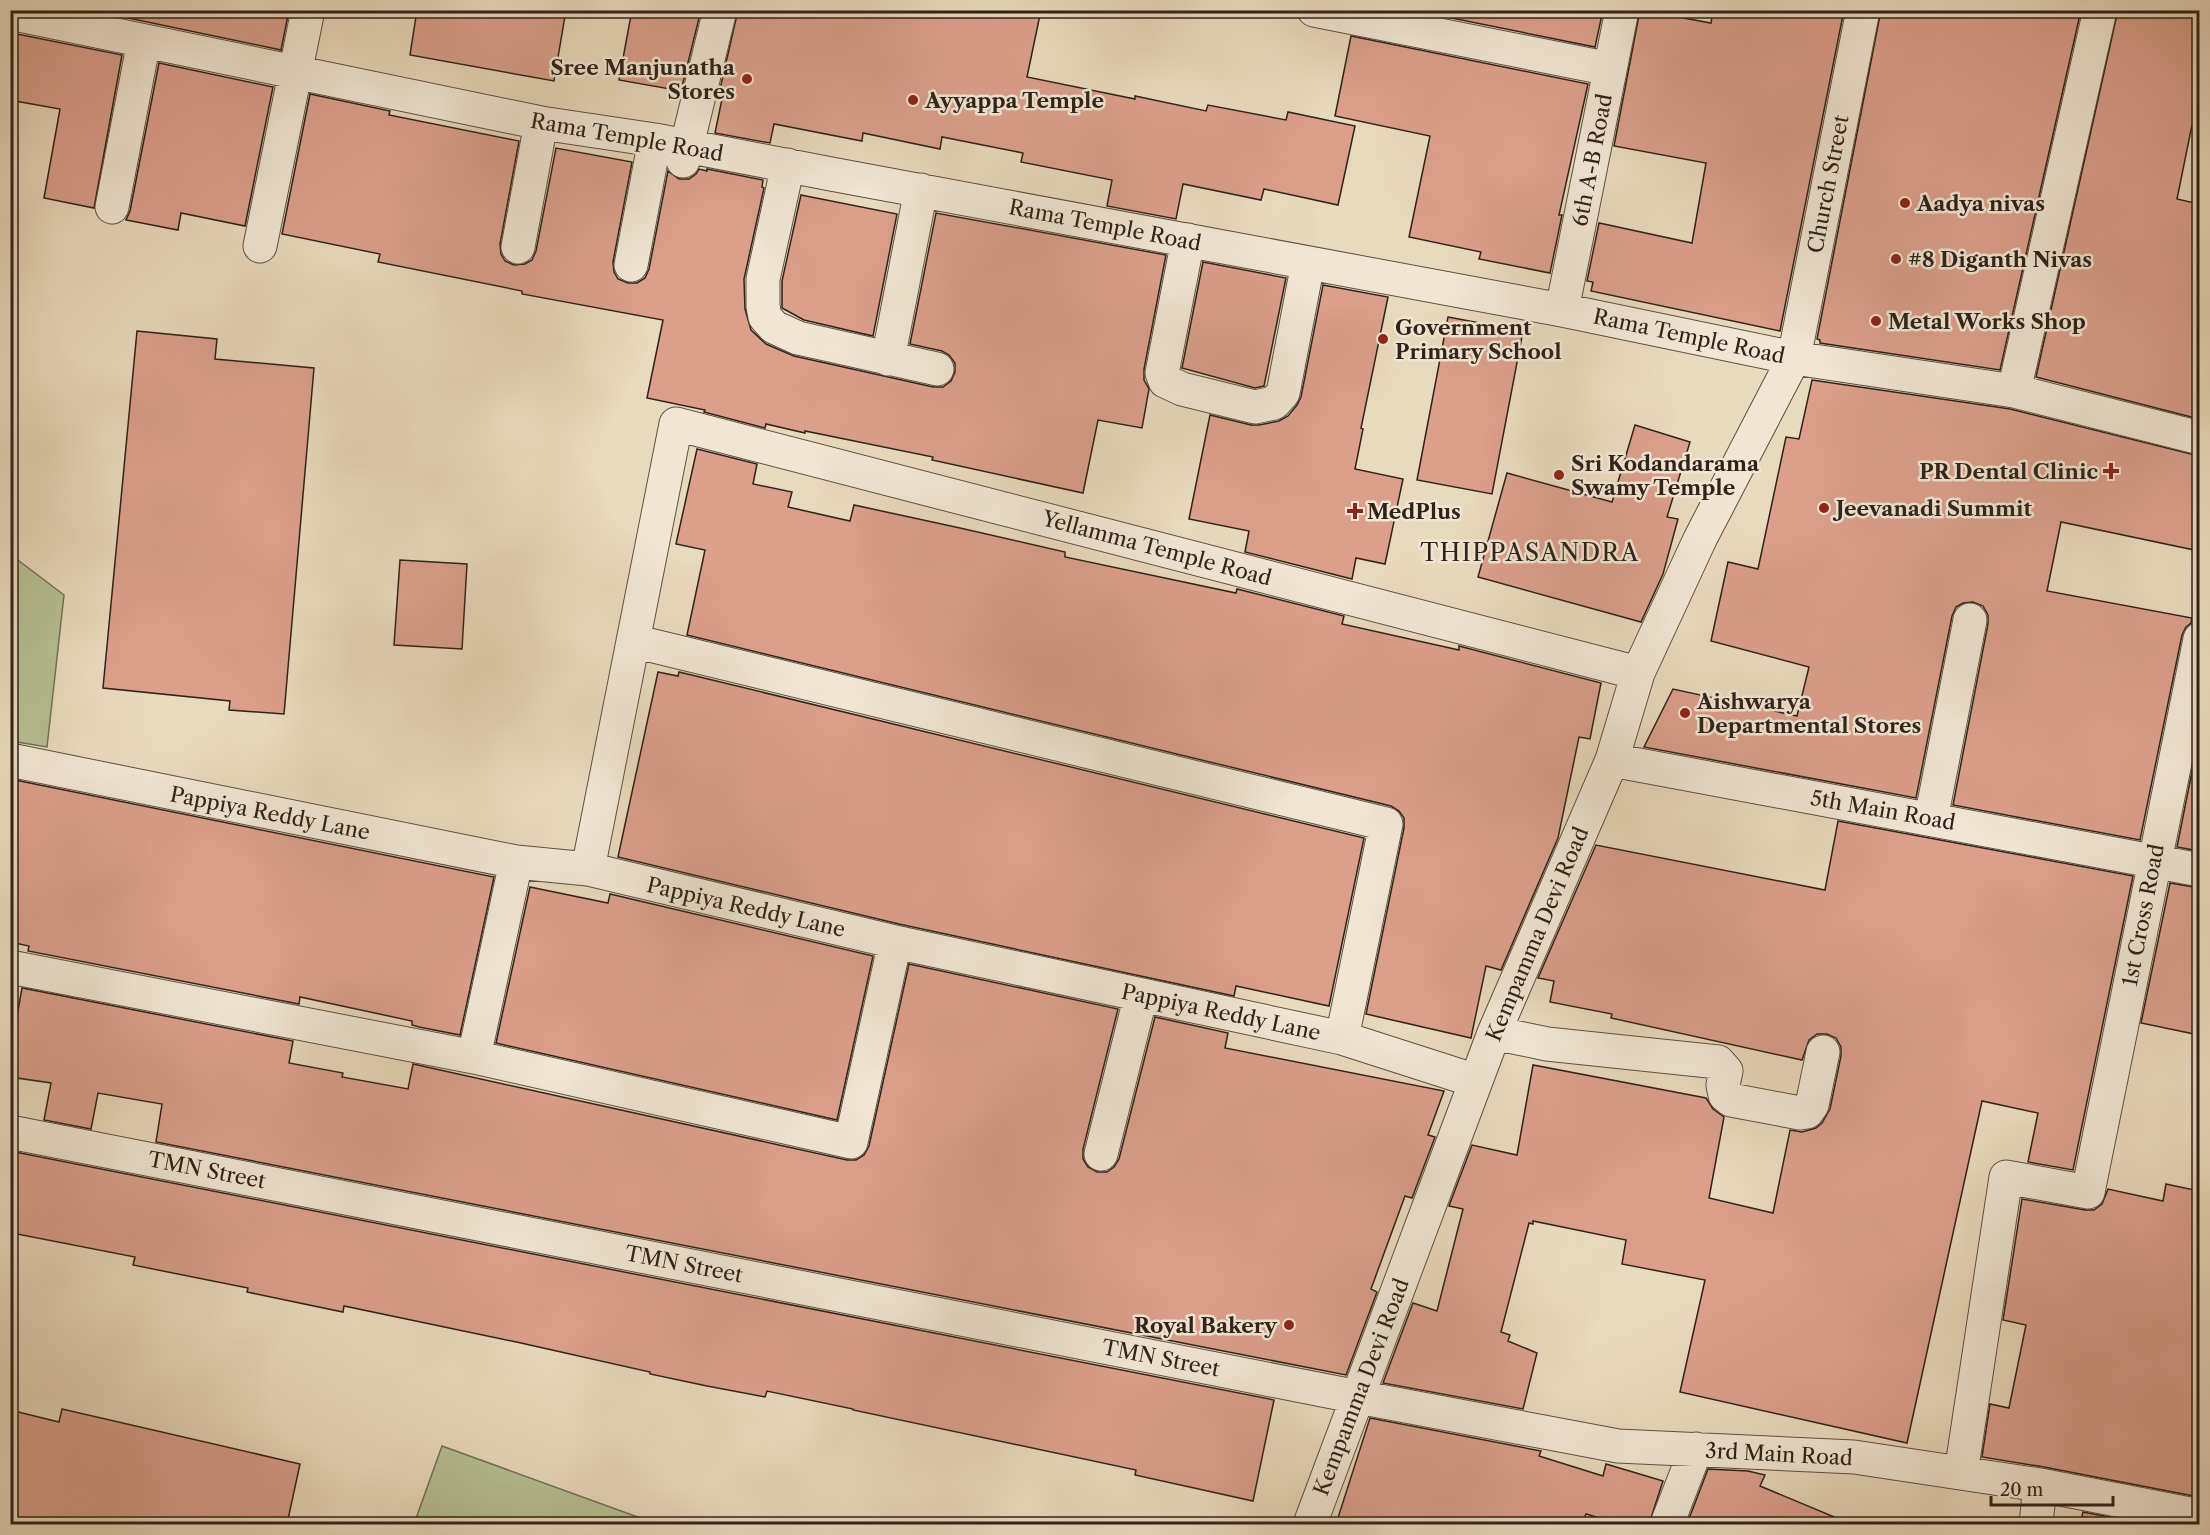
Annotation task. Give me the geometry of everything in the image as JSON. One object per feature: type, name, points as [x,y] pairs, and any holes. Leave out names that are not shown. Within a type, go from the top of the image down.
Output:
[{"type":"street","points":[[260,246],[308,10]]},
{"type":"street","points":[[632,265],[649,148],[720,10]]},
{"type":"street","points":[[1314,10],[1610,69]]},
{"type":"street","name":"6th A-B Road","points":[[1562,310],[1623,10]]},
{"type":"street","name":"Church Street","points":[[1794,358],[1863,10]]},
{"type":"street","points":[[2014,391],[2100,10]]},
{"type":"street","name":"Rama Temple Road","points":[[10,13],[649,148],[850,186],[1219,251],[1308,263],[1562,310],[1794,358],[2014,391],[2199,438]]},
{"type":"street","points":[[112,207],[144,41]]},
{"type":"street","points":[[518,247],[649,148]]},
{"type":"street","points":[[649,148],[764,279],[765,317],[774,327],[798,338],[937,369]]},
{"type":"street","points":[[888,359],[919,198]]},
{"type":"street","points":[[1219,251],[1162,374],[1165,381],[1182,389],[1256,407],[1274,403],[1283,393],[1308,263]]},
{"type":"street","name":"Kempamma Devi Road","points":[[1310,1524],[1494,1034],[1612,760],[1638,673],[1700,539],[1794,358]]},
{"type":"street","name":"Yellamma Temple Road","points":[[633,641],[676,424],[1638,673]]},
{"type":"street","points":[[1931,819],[1970,620]]},
{"type":"street","name":"1st Cross Road","points":[[1961,1473],[2006,1177],[2088,1192],[2199,639]]},
{"type":"street","points":[[588,869],[633,641],[1386,824],[1341,1038]]},
{"type":"street","name":"Pappiya Reddy Lane","points":[[10,760],[516,862],[588,869],[895,942],[1341,1038],[1476,1081]]},
{"type":"street","name":"5th Main Road","points":[[1612,760],[2199,870]]},
{"type":"street","points":[[474,1057],[516,862]]},
{"type":"street","points":[[10,967],[474,1057],[852,1142],[895,942]]},
{"type":"street","points":[[1101,1154],[1142,995]]},
{"type":"street","points":[[1494,1034],[1547,1044],[1718,1062],[1726,1071],[1723,1085],[1725,1095],[1731,1100],[1800,1113],[1807,1112],[1812,1106],[1823,1052]]},
{"type":"street","name":"TMN Street","points":[[10,1132],[1358,1397]]},
{"type":"street","name":"3rd Main Road","points":[[1358,1397],[1617,1446],[1854,1457],[2040,1485],[2199,1516]]},
{"type":"street","points":[[1666,1524],[1696,1449]]},
{"type":"street","points":[[2036,1524],[2040,1485]]},
{"type":"green space","points":[[10,554],[64,595],[47,747],[11,741]]},
{"type":"green space","points":[[442,1446],[657,1524],[414,1524]]},
{"type":"building","points":[[90,10],[289,10],[281,50]]},
{"type":"building","points":[[417,10],[566,10],[554,81],[410,55]]},
{"type":"building","points":[[632,10],[701,10],[681,91],[619,80]]},
{"type":"building","points":[[738,10],[1041,10],[1027,77],[1206,111],[1208,105],[1286,120],[1288,112],[1355,126],[1338,205],[1264,189],[1261,200],[1183,184],[1176,219],[1107,206],[1112,180],[1021,162],[1023,153],[942,137],[940,149],[863,133],[862,141],[774,124],[770,143],[715,133],[722,99],[718,98]]},
{"type":"building","points":[[1412,10],[1603,10],[1595,47]]},
{"type":"building","points":[[1640,10],[1711,23],[1713,10],[1844,10],[1780,331],[1591,291],[1593,282],[1587,281],[1599,223],[1692,243],[1706,163],[1614,146]]},
{"type":"building","points":[[1881,10],[2081,10],[2000,370],[1820,343],[1817,339]]},
{"type":"building","points":[[2118,10],[2199,10],[2199,126],[2192,125],[2177,199],[2199,204],[2199,419],[2036,377]]},
{"type":"building","points":[[17,34],[122,55],[94,208],[44,198],[60,109],[10,100],[10,68]]},
{"type":"building","points":[[1351,36],[1588,84],[1559,215],[1562,215],[1550,273],[1479,259],[1481,252],[1409,237],[1430,136],[1335,116]]},
{"type":"building","points":[[159,63],[273,87],[245,226],[181,213],[178,230],[126,220],[130,211]]},
{"type":"building","points":[[310,94],[390,111],[389,115],[519,141],[500,244],[501,254],[505,261],[514,265],[525,264],[532,260],[536,251],[556,148],[632,162],[613,262],[614,272],[618,279],[628,283],[637,283],[645,278],[649,269],[668,171],[679,179],[689,179],[699,169],[707,171],[707,169],[763,180],[762,187],[764,188],[744,279],[745,309],[751,330],[766,344],[794,356],[933,387],[943,387],[951,381],[955,372],[955,363],[949,355],[942,351],[910,344],[936,213],[1166,255],[1144,369],[1144,380],[1149,389],[1142,428],[1098,420],[1083,493],[932,460],[933,457],[766,424],[765,428],[704,412],[705,410],[647,398],[663,320],[522,294],[522,291],[378,262],[380,254],[282,234]]},
{"type":"building","points":[[801,195],[897,214],[873,336],[804,320],[782,308],[782,281]]},
{"type":"building","points":[[1203,262],[1286,278],[1264,386],[1255,388],[1182,368]]},
{"type":"building","points":[[1323,285],[1388,297],[1361,428],[1363,429],[1355,469],[1403,479],[1385,564],[1356,558],[1352,579],[1245,552],[1249,531],[1189,519],[1210,415],[1259,425],[1279,421],[1288,416],[1297,405],[1301,397]]},
{"type":"building","points":[[1448,317],[1523,331],[1492,494],[1417,480]]},
{"type":"building","points":[[137,331],[217,339],[215,359],[314,368],[284,714],[229,710],[230,701],[103,688]]},
{"type":"building","points":[[1812,380],[2010,409],[2199,456],[2199,551],[2061,522],[2047,591],[2192,618],[2182,635],[2140,840],[1953,805],[1988,624],[1988,615],[1983,606],[1973,602],[1963,603],[1956,607],[1952,616],[1916,798],[1644,747],[1673,689],[1797,716],[1809,667],[1711,641],[1728,562],[1758,569],[1786,437],[1799,439]]},
{"type":"building","points":[[1635,425],[1690,442],[1667,517],[1678,519],[1663,574],[1641,622],[1478,577],[1507,473],[1612,502]]},
{"type":"building","points":[[697,449],[757,464],[753,484],[792,492],[788,507],[850,521],[854,505],[1065,552],[1065,557],[1236,593],[1237,589],[1344,616],[1342,624],[1459,650],[1459,646],[1601,683],[1590,739],[1579,737],[1558,838],[1501,970],[1486,966],[1471,1038],[1366,1014],[1404,828],[1404,818],[1391,806],[687,635],[705,550],[676,544]]},
{"type":"building","points":[[400,560],[467,564],[462,649],[394,645]]},
{"type":"building","points":[[658,672],[678,676],[679,672],[1364,838],[1329,1006],[1236,986],[1234,996],[899,924],[618,857]]},
{"type":"building","points":[[2199,736],[2199,851],[2177,847]]},
{"type":"building","points":[[10,779],[494,877],[460,1035],[412,1025],[412,1021],[300,997],[299,1004],[28,951],[29,946],[10,942]]},
{"type":"building","points":[[1838,821],[2133,876],[2073,1170],[2028,1162],[2038,1113],[1982,1101],[1907,1443],[1680,1392],[1705,1280],[1622,1264],[1626,1240],[1533,1221],[1533,1224],[1529,1223],[1501,1332],[1510,1335],[1508,1341],[1537,1353],[1523,1409],[1383,1383],[1413,1303],[1437,1311],[1463,1209],[1449,1206],[1472,1145],[1517,1155],[1533,1065],[1706,1098],[1713,1109],[1724,1117],[1709,1198],[1773,1213],[1790,1130],[1802,1132],[1816,1128],[1822,1123],[1830,1109],[1841,1056],[1841,1047],[1836,1038],[1827,1034],[1817,1034],[1809,1040],[1802,1060],[1611,1018],[1612,1014],[1550,1002],[1554,981],[1538,978],[1596,845],[1825,890]]},
{"type":"building","points":[[2170,883],[2199,888],[2199,1035],[2141,1023]]},
{"type":"building","points":[[530,887],[608,903],[610,894],[873,956],[837,1120],[496,1043]]},
{"type":"building","points":[[909,964],[1118,1009],[1083,1149],[1083,1159],[1088,1167],[1097,1172],[1107,1172],[1119,1159],[1155,1017],[1228,1033],[1225,1048],[1444,1091],[1428,1135],[1435,1137],[1412,1198],[1405,1196],[1371,1289],[1377,1292],[1346,1375],[156,1142],[162,1104],[98,1093],[91,1129],[44,1120],[51,1083],[10,1077],[10,1056],[22,988],[293,1041],[289,1063],[343,1073],[342,1077],[408,1089],[413,1064],[847,1160],[856,1160],[864,1155],[869,1146]]},
{"type":"building","points":[[10,1151],[1274,1400],[1253,1501],[1135,1475],[1136,1470],[767,1391],[765,1397],[707,1386],[521,1343],[344,1306],[343,1312],[247,1292],[248,1288],[133,1265],[135,1257],[17,1234],[18,1232],[10,1230]]},
{"type":"building","points":[[2166,1184],[2199,1191],[2199,1497],[1982,1457],[1990,1404],[2009,1408],[2026,1325],[2003,1320],[2022,1199],[2094,1210],[2102,1204],[2108,1189],[2163,1201]]},
{"type":"building","points":[[62,1409],[300,1464],[287,1524],[10,1524],[10,1410],[59,1422]]},
{"type":"building","points":[[1370,1418],[1541,1451],[1539,1456],[1603,1476],[1606,1464],[1663,1481],[1649,1524],[1619,1524],[1586,1514],[1582,1524],[1336,1524]]},
{"type":"building","points":[[1708,1469],[1748,1471],[1765,1475],[1760,1486],[1851,1524],[1687,1524]]},
{"type":"building","points":[[2083,1512],[2145,1524],[2080,1524]]},
{"type":"place","name":"Sree Manjunatha Stores","points":[[747,79]]},
{"type":"place","name":"Ayyappa Temple","points":[[913,100]]},
{"type":"place","name":"Aadya nivas","points":[[1905,203]]},
{"type":"place","name":"#8 Diganth Nivas","points":[[1896,259]]},
{"type":"place","name":"Metal Works Shop","points":[[1876,321]]},
{"type":"place","name":"Government Primary School","points":[[1383,339]]},
{"type":"place","name":"PR Dental Clinic","points":[[2111,471]]},
{"type":"place","name":"Sri Kodandarama Swamy Temple","points":[[1559,475]]},
{"type":"place","name":"Jeevanadi Summit","points":[[1824,508]]},
{"type":"place","name":"MedPlus","points":[[1355,511]]},
{"type":"place","name":"Aishwarya Departmental Stores","points":[[1685,713]]},
{"type":"place","name":"Royal Bakery","points":[[1289,1325]]},
{"type":"district","name":"THIPPASANDRA","points":[[1530,552]]}]
